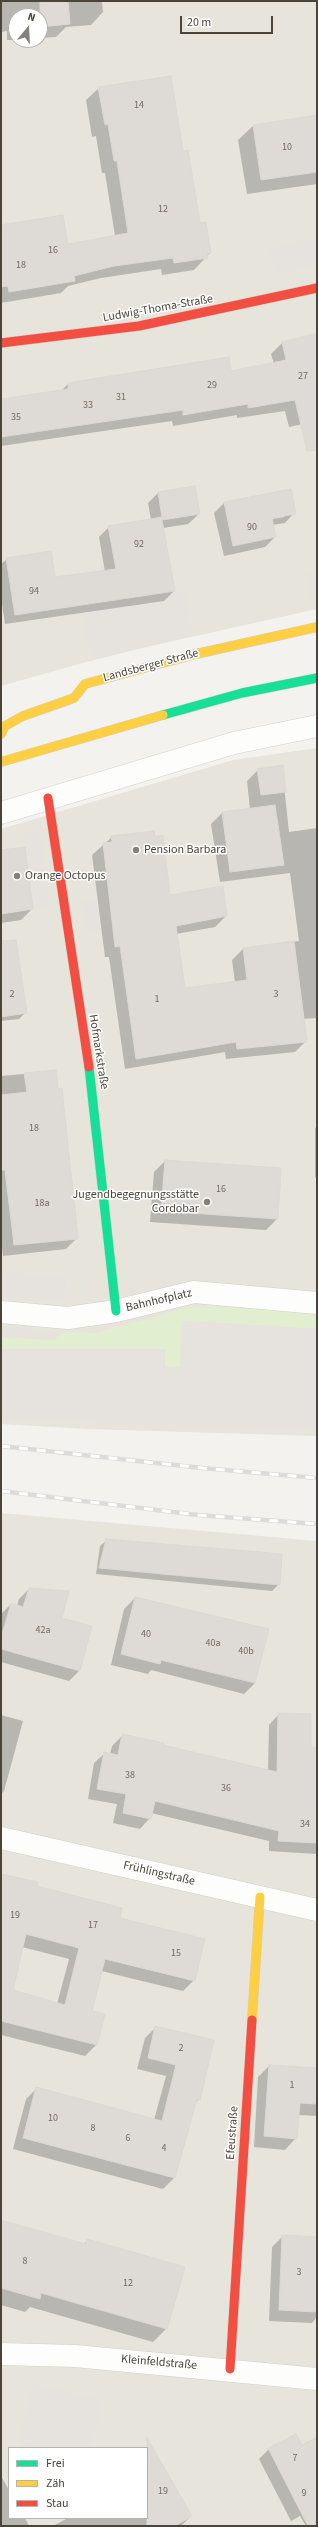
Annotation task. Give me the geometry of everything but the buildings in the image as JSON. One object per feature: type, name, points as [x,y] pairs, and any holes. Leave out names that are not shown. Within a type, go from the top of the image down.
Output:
[{"type":"street","name":"Ludwig-Thoma-Straße","points":[[1,343],[139,326],[317,288]]},
{"type":"street","name":"Landsberger Straße","points":[[1,734],[5,726],[22,716],[74,698],[85,684],[196,654],[317,627]]},
{"type":"street","points":[[1,762],[242,693],[317,678]]},
{"type":"street","points":[[1,813],[234,743],[317,726]]},
{"type":"street","name":"Hofmarkstraße","points":[[48,798],[95,1108],[116,1311]]},
{"type":"street","name":"Bahnhofplatz","points":[[1,1312],[68,1318],[116,1311],[194,1292],[317,1303]]},
{"type":"street","name":"Frühlingstraße","points":[[1,1838],[317,1910]]},
{"type":"street","name":"Efeustraße","points":[[230,2369],[260,1897]]},
{"type":"street","name":"Kleinfeldstraße","points":[[1,2354],[75,2356],[230,2369],[317,2379]]},
{"type":"shaded area","points":[[1,1],[317,1],[317,609],[115,654],[1,686]]},
{"type":"shaded area","points":[[317,237],[317,265],[276,275],[270,249]]},
{"type":"shaded area","points":[[115,564],[122,601],[186,590],[193,635],[91,661],[76,570]]},
{"type":"shaded area","points":[[317,572],[317,609],[314,610],[306,574]]},
{"type":"shaded area","points":[[317,748],[317,1436],[87,1429],[1,1424],[1,829],[233,760]]},
{"type":"shaded area","points":[[40,831],[50,908],[34,911],[24,833]]},
{"type":"shaded area","points":[[108,898],[113,927],[86,932],[81,903]]},
{"type":"shaded area","points":[[1,1272],[66,1277],[64,1303],[1,1297]]},
{"type":"shaded area","points":[[182,1321],[317,1329],[317,1431],[1,1419],[1,1349],[165,1349],[165,1367],[180,1367]]},
{"type":"shaded area","points":[[1,1327],[63,1332],[53,1340],[1,1337]]},
{"type":"shaded area","points":[[1,1513],[317,1541],[317,2526],[1,2526]]},
{"type":"shaded area","points":[[33,2384],[103,2401],[91,2447],[34,2447],[19,2443]]},
{"type":"green space","points":[[210,1306],[317,1313],[317,1329],[259,1325],[258,1370],[249,1324],[182,1321],[200,1371],[165,1367],[165,1349],[1,1349],[1,1337],[53,1340],[63,1332],[96,1333],[186,1308]]},
{"type":"railway","points":[[1,1446],[202,1468],[317,1478]]},
{"type":"railway","points":[[1,1491],[198,1515],[317,1524]]},
{"type":"traffic: fast","points":[[163,715],[242,693],[317,678]]},
{"type":"traffic: fast","points":[[89,1067],[116,1311]]},
{"type":"traffic: slow","points":[[1,734],[5,726],[23,716],[74,698],[85,684],[196,654],[317,627]]},
{"type":"traffic: slow","points":[[1,762],[163,715]]},
{"type":"traffic: slow","points":[[252,2020],[260,1897]]},
{"type":"traffic: jam","points":[[1,343],[139,326],[317,288]]},
{"type":"traffic: jam","points":[[48,798],[89,1067]]},
{"type":"traffic: jam","points":[[230,2369],[252,2020]]},
{"type":"place","name":"Pension Barbara","points":[[136,850]]},
{"type":"place","name":"Orange Octopus","points":[[17,876]]},
{"type":"place","name":"Jugendbegegnungsstätte Cordobar","points":[[207,1202]]}]
